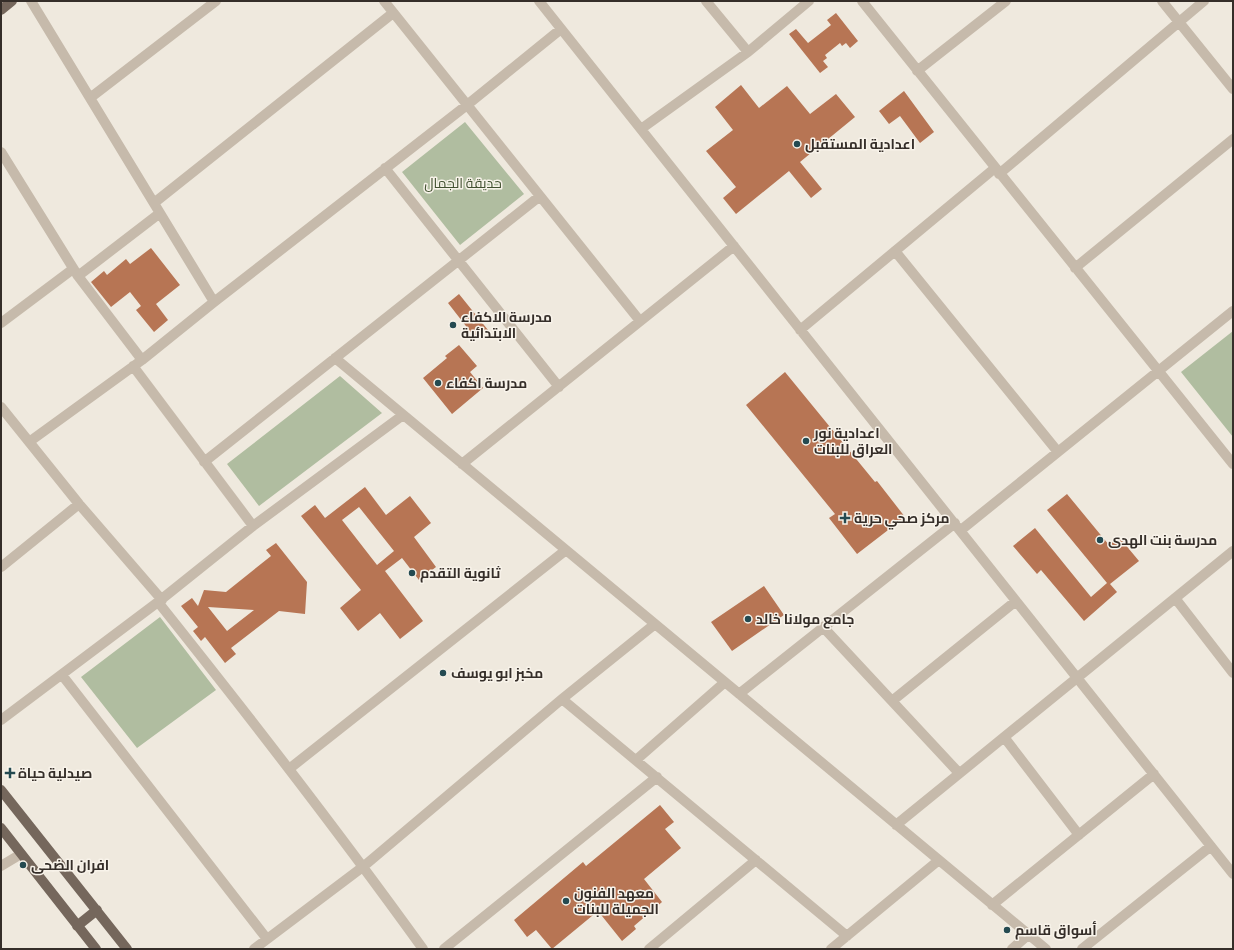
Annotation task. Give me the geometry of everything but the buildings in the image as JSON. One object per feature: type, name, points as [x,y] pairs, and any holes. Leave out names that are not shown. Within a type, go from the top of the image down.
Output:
[{"type":"main road","points":[[1,10],[12,1]]},
{"type":"main road","points":[[1,790],[127,949]]},
{"type":"main road","points":[[1,828],[96,949]]},
{"type":"main road","points":[[78,926],[97,910]]},
{"type":"street","points":[[31,1],[214,302]]},
{"type":"street","points":[[90,98],[216,1]]},
{"type":"street","points":[[384,1],[640,322]]},
{"type":"street","points":[[539,1],[1233,874]]},
{"type":"street","points":[[706,1],[748,52]]},
{"type":"street","points":[[641,129],[748,52],[809,1]]},
{"type":"street","points":[[862,1],[1233,464]]},
{"type":"street","points":[[918,71],[1006,1]]},
{"type":"street","points":[[1162,1],[1233,89]]},
{"type":"street","points":[[800,330],[1204,1]]},
{"type":"street","points":[[154,203],[393,12]]},
{"type":"street","points":[[29,442],[142,360],[467,105],[561,28]]},
{"type":"street","points":[[1075,268],[1233,138]]},
{"type":"street","points":[[1,152],[75,273],[142,360]]},
{"type":"street","points":[[1,173],[10,166]]},
{"type":"street","points":[[385,168],[559,387]]},
{"type":"street","points":[[204,462],[540,196]]},
{"type":"street","points":[[1,323],[160,213]]},
{"type":"street","points":[[462,464],[734,246]]},
{"type":"street","points":[[896,251],[1058,452]]},
{"type":"street","points":[[739,694],[823,627],[1058,452],[1233,311]]},
{"type":"street","points":[[335,358],[1046,949]]},
{"type":"street","points":[[133,366],[253,526]]},
{"type":"street","points":[[1,407],[160,601],[364,866],[423,949]]},
{"type":"street","points":[[1,720],[160,601],[253,526],[404,415]]},
{"type":"street","points":[[1,567],[79,504]]},
{"type":"street","points":[[289,769],[566,550]]},
{"type":"street","points":[[896,825],[1233,551]]},
{"type":"street","points":[[1175,598],[1233,673]]},
{"type":"street","points":[[892,701],[1016,601]]},
{"type":"street","points":[[254,949],[364,866],[562,699],[655,624]]},
{"type":"street","points":[[823,627],[959,773]]},
{"type":"street","points":[[62,674],[267,939]]},
{"type":"street","points":[[636,760],[725,682]]},
{"type":"street","points":[[562,699],[847,936]]},
{"type":"street","points":[[1004,737],[1079,835]]},
{"type":"street","points":[[992,905],[1154,774]]},
{"type":"street","points":[[444,949],[657,777]]},
{"type":"street","points":[[1082,949],[1211,846]]},
{"type":"street","points":[[1,866],[21,854]]},
{"type":"street","points":[[649,949],[756,860]]},
{"type":"street","points":[[831,949],[939,860]]},
{"type":"street","points":[[1012,949],[1028,935]]},
{"type":"green space","name":"حديقة الجمال","points":[[465,122],[524,194],[460,245],[402,172]]},
{"type":"green space","points":[[1233,331],[1233,437],[1181,372]]},
{"type":"green space","points":[[340,376],[382,413],[259,506],[227,464]]},
{"type":"green space","points":[[160,617],[216,690],[137,748],[81,677]]},
{"type":"place","name":"اعدادية المستقبل","points":[[797,144]]},
{"type":"place","name":"مدرسة الاكفاء الابتدائية","points":[[453,325]]},
{"type":"place","name":"مدرسة اكفاء","points":[[438,383]]},
{"type":"place","name":"اعدادية نور العراق للبنات","points":[[806,441]]},
{"type":"place","name":"مركز صحي حرية","points":[[845,518]]},
{"type":"place","name":"مدرسة بنت الهدی","points":[[1100,540]]},
{"type":"place","name":"ثانوية التقدم","points":[[412,573]]},
{"type":"place","name":"جامع مولانا خالد","points":[[748,619]]},
{"type":"place","name":"مخبز ابو يوسف","points":[[443,673]]},
{"type":"place","name":"صيدلية حياة","points":[[10,773]]},
{"type":"place","name":"افران الضحى","points":[[23,865]]},
{"type":"place","name":"معهد الفنون الجميلة للبنات","points":[[566,901]]},
{"type":"place","name":"أسواق قاسم","points":[[1007,930]]}]
